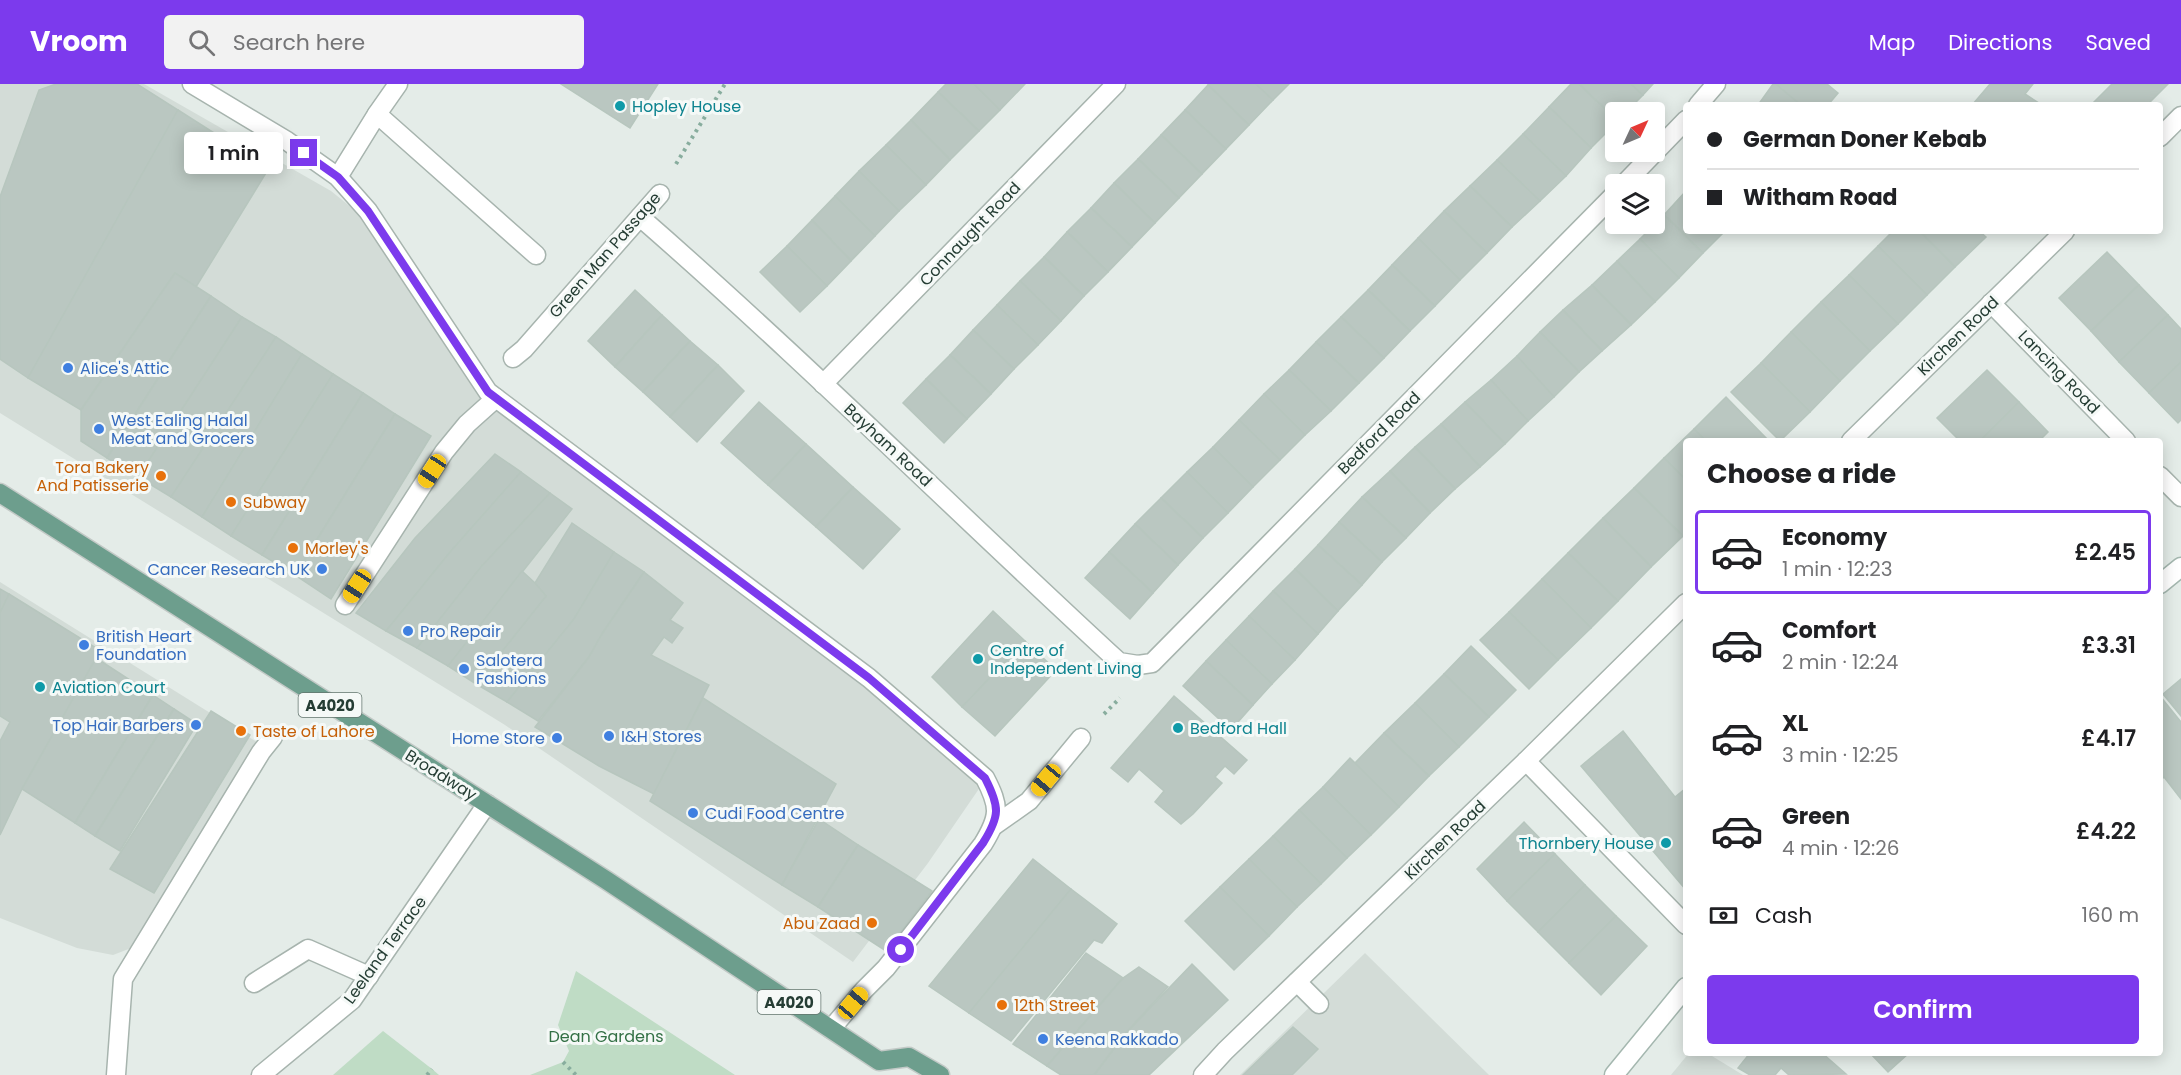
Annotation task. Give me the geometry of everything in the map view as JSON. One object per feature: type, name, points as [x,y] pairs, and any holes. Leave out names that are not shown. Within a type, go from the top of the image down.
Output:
[{"type":"main road","name":"Broadway","points":[[0,493],[487,804],[831,1029],[881,1068],[909,1057],[940,1075]]},
{"type":"street","points":[[192,84],[287,141],[338,177],[368,211],[488,392],[887,693],[985,778],[997,800],[995,825]]},
{"type":"street","points":[[338,177],[398,84]]},
{"type":"street","name":"Connaught Road","points":[[823,384],[1116,84]]},
{"type":"street","points":[[1701,102],[1716,84]]},
{"type":"street","points":[[377,114],[536,255]]},
{"type":"street","points":[[2163,134],[2181,116]]},
{"type":"street","points":[[1634,174],[1683,123]]},
{"type":"street","name":"Green Man Passage","points":[[513,358],[524,349],[611,252],[660,194]]},
{"type":"street","name":"Bedford Road","points":[[1138,665],[1152,663],[1605,204]]},
{"type":"street","name":"Bayham Road","points":[[640,217],[704,273],[1119,662],[1138,665]]},
{"type":"street","name":"Kirchen Road","points":[[1854,438],[2062,234]]},
{"type":"street","name":"Lancing Road","points":[[1991,303],[2123,438]]},
{"type":"street","points":[[345,605],[444,452],[467,424],[496,398]]},
{"type":"street","points":[[2163,479],[2181,497]]},
{"type":"street","points":[[2163,582],[2181,567]]},
{"type":"street","name":"Kirchen Road","points":[[1203,1075],[1683,606]]},
{"type":"street","points":[[116,1075],[123,979],[261,752],[273,737]]},
{"type":"street","points":[[831,1029],[886,968],[995,825],[1029,801],[1081,738]]},
{"type":"street","points":[[1526,761],[1683,922]]},
{"type":"street","name":"Leeland Terrace","points":[[261,1075],[352,1000],[487,804]]},
{"type":"street","points":[[254,983],[308,949],[369,976]]},
{"type":"street","points":[[1297,982],[1319,1004]]},
{"type":"street","points":[[1614,1075],[1683,991]]},
{"type":"path","name":"Green Man Passage","points":[[660,194],[725,84]]},
{"type":"path","points":[[1081,738],[1124,694]]},
{"type":"path","points":[[563,1062],[576,1075]]},
{"type":"path","points":[[427,1075],[432,1069]]},
{"type":"shaded area","points":[[0,84],[144,84],[331,191],[362,216],[485,392],[604,482],[985,780],[928,863],[853,962],[505,725],[0,413]]},
{"type":"shaded area","points":[[0,582],[273,752],[152,940],[113,955],[77,948],[0,918]]},
{"type":"shaded area","points":[[1365,953],[1489,1075],[1240,1075]]},
{"type":"shaded area","points":[[1687,1056],[1712,1056],[1743,1075],[1671,1075]]},
{"type":"green space","name":"Dean Gardens","points":[[576,971],[735,1075],[530,1075],[563,1062],[569,1051],[558,1025]]},
{"type":"green space","points":[[383,1031],[432,1069],[439,1075],[333,1075]]},
{"type":"building","points":[[56,84],[137,84],[178,110],[28,378],[0,359],[0,197],[39,90]]},
{"type":"building","name":"Hopley House","points":[[561,84],[658,84],[630,128]]},
{"type":"building","points":[[946,84],[974,84],[1000,110],[979,131],[938,92]]},
{"type":"building","points":[[974,84],[1025,84],[1000,110]]},
{"type":"building","points":[[1256,84],[1273,100],[1249,125],[1208,85]]},
{"type":"building","points":[[1256,84],[1289,84],[1273,100]]},
{"type":"building","points":[[1571,84],[1579,84],[1605,109],[1605,134],[1591,148],[1549,107]]},
{"type":"building","points":[[1579,84],[1631,84],[1643,95],[1636,102],[1605,102],[1605,109]]},
{"type":"building","points":[[1631,84],[1653,84],[1643,95]]},
{"type":"building","points":[[1773,84],[1776,84],[1797,102],[1760,102]]},
{"type":"building","points":[[1776,84],[1827,84],[1838,93],[1830,102],[1797,102]]},
{"type":"building","points":[[1990,84],[2033,84],[2025,94],[2037,102],[1975,102]]},
{"type":"building","points":[[2112,84],[2168,84],[2150,102],[2094,102]]},
{"type":"building","points":[[1208,85],[1249,125],[1226,149],[1185,110]]},
{"type":"building","points":[[938,92],[979,131],[950,160],[911,120]]},
{"type":"building","points":[[1549,107],[1591,148],[1566,176],[1523,134]]},
{"type":"building","points":[[178,110],[269,168],[196,287],[175,273],[81,410],[28,378]]},
{"type":"building","points":[[1185,110],[1226,149],[1202,174],[1161,135]]},
{"type":"building","points":[[911,120],[950,160],[926,185],[886,145]]},
{"type":"building","points":[[1523,134],[1566,176],[1540,201],[1497,160]]},
{"type":"building","points":[[1161,135],[1202,174],[1179,198],[1138,159]]},
{"type":"building","points":[[886,145],[926,185],[899,211],[859,171]]},
{"type":"building","points":[[1138,159],[1179,198],[1155,223],[1114,183]]},
{"type":"building","points":[[1497,160],[1540,201],[1512,227],[1470,186]]},
{"type":"building","points":[[859,171],[899,211],[875,236],[835,196]]},
{"type":"building","points":[[1114,183],[1155,223],[1132,247],[1091,208]]},
{"type":"building","points":[[1470,186],[1512,227],[1487,253],[1444,211]]},
{"type":"building","points":[[1683,194],[1683,234],[1665,214]]},
{"type":"building","points":[[835,196],[875,236],[851,261],[812,220]]},
{"type":"building","points":[[1091,208],[1132,247],[1108,272],[1067,232]]},
{"type":"building","points":[[1444,211],[1487,253],[1460,280],[1418,238]]},
{"type":"building","points":[[1665,216],[1703,253],[1679,278],[1640,239],[1645,234],[1665,234]]},
{"type":"building","points":[[812,220],[851,261],[827,286],[787,246]]},
{"type":"building","points":[[1067,232],[1108,272],[1084,296],[1044,257]]},
{"type":"building","points":[[1684,234],[1722,234],[1703,253]]},
{"type":"building","points":[[1890,234],[1923,234],[1955,267],[1927,295],[1878,246]]},
{"type":"building","points":[[1923,234],[1982,234],[1986,237],[1955,267]]},
{"type":"building","points":[[1418,238],[1460,280],[1435,306],[1392,265]]},
{"type":"building","points":[[1640,239],[1679,278],[1655,302],[1617,261]]},
{"type":"building","points":[[787,246],[827,286],[800,312],[760,272]]},
{"type":"building","points":[[1878,246],[1927,295],[1898,324],[1849,275]]},
{"type":"building","points":[[2107,252],[2139,285],[2091,331],[2059,298]]},
{"type":"building","points":[[1044,257],[1084,296],[1061,321],[1020,281]]},
{"type":"building","points":[[1617,261],[1655,302],[1631,325],[1592,285]]},
{"type":"building","points":[[1392,265],[1435,306],[1410,331],[1368,290]]},
{"type":"building","points":[[175,273],[211,296],[107,458],[81,441],[81,410]]},
{"type":"building","points":[[1849,275],[1898,324],[1870,351],[1821,302]]},
{"type":"building","points":[[1020,281],[1061,321],[1038,345],[997,305]]},
{"type":"building","points":[[1592,285],[1631,325],[1602,351],[1563,310]]},
{"type":"building","points":[[2139,285],[2168,315],[2119,362],[2091,331]]},
{"type":"building","points":[[635,290],[662,315],[615,367],[588,341]]},
{"type":"building","points":[[1368,290],[1410,331],[1384,358],[1341,317]]},
{"type":"building","points":[[211,296],[242,317],[138,477],[107,458]]},
{"type":"building","points":[[1821,302],[1870,351],[1840,381],[1791,332]]},
{"type":"building","points":[[997,305],[1038,345],[1014,369],[973,330]]},
{"type":"building","points":[[1563,310],[1602,351],[1579,372],[1540,332]]},
{"type":"building","points":[[662,315],[690,341],[643,392],[615,367]]},
{"type":"building","points":[[2168,315],[2181,329],[2181,362],[2149,393],[2119,362]]},
{"type":"building","points":[[242,317],[276,337],[171,497],[138,477]]},
{"type":"building","points":[[1341,317],[1384,358],[1359,383],[1316,342]]},
{"type":"building","points":[[973,330],[1014,369],[991,394],[950,355]]},
{"type":"building","points":[[1540,332],[1579,372],[1554,397],[1517,356]]},
{"type":"building","points":[[1791,332],[1840,381],[1810,412],[1761,363]]},
{"type":"building","points":[[276,337],[302,354],[202,517],[171,497]]},
{"type":"building","points":[[690,341],[718,365],[670,417],[643,392]]},
{"type":"building","points":[[1316,342],[1359,383],[1331,411],[1289,370]]},
{"type":"building","points":[[302,354],[333,374],[231,536],[202,517]]},
{"type":"building","points":[[950,355],[991,394],[967,419],[926,379]]},
{"type":"building","points":[[1517,356],[1554,397],[1528,421],[1491,380]]},
{"type":"building","points":[[2181,362],[2181,420],[2178,423],[2149,393]]},
{"type":"building","points":[[1761,363],[1810,412],[1783,438],[1777,438],[1731,392]]},
{"type":"building","points":[[718,365],[744,391],[697,442],[670,417]]},
{"type":"building","points":[[1289,370],[1331,411],[1305,435],[1264,394]]},
{"type":"building","points":[[1987,370],[2019,402],[1983,438],[1957,438],[1937,418]]},
{"type":"building","points":[[333,374],[363,393],[262,555],[231,536]]},
{"type":"building","points":[[926,379],[967,419],[944,443],[903,403]]},
{"type":"building","points":[[1491,380],[1528,421],[1505,444],[1465,402]]},
{"type":"building","points":[[363,393],[395,414],[295,575],[262,555]]},
{"type":"building","points":[[1264,394],[1305,435],[1280,460],[1239,420]]},
{"type":"building","points":[[1726,397],[1766,438],[1703,438],[1694,429]]},
{"type":"building","points":[[759,402],[806,444],[768,485],[721,443]]},
{"type":"building","points":[[1465,402],[1505,444],[1480,467],[1441,424]]},
{"type":"building","points":[[2019,402],[2048,432],[2042,438],[1983,438]]},
{"type":"building","points":[[395,414],[431,436],[331,599],[295,575]]},
{"type":"building","points":[[1239,420],[1280,460],[1253,487],[1213,447]]},
{"type":"building","points":[[1441,424],[1480,467],[1455,489],[1415,447]]},
{"type":"building","points":[[1694,429],[1703,438],[1685,438]]},
{"type":"building","points":[[1683,440],[1683,477],[1664,458]]},
{"type":"building","points":[[806,444],[853,487],[816,527],[768,485]]},
{"type":"building","points":[[1213,447],[1253,487],[1228,513],[1187,472]]},
{"type":"building","points":[[1415,447],[1455,489],[1430,513],[1390,471]]},
{"type":"building","points":[[495,454],[521,472],[451,551],[386,631],[356,613],[415,538]]},
{"type":"building","points":[[1664,458],[1683,477],[1683,536],[1634,488]]},
{"type":"building","points":[[1390,471],[1430,513],[1406,538],[1362,497]]},
{"type":"building","points":[[521,472],[550,493],[481,567],[417,648],[386,631],[451,551]]},
{"type":"building","points":[[1187,472],[1228,513],[1203,538],[1161,498]]},
{"type":"building","points":[[853,487],[900,529],[863,569],[816,527]]},
{"type":"building","points":[[1634,488],[1683,536],[1651,567],[1603,518]]},
{"type":"building","points":[[550,493],[572,509],[448,666],[417,648],[481,567]]},
{"type":"building","points":[[1362,497],[1406,538],[1382,562],[1339,522]]},
{"type":"building","points":[[1161,498],[1203,538],[1178,565],[1135,524]]},
{"type":"building","points":[[1603,518],[1651,567],[1618,601],[1568,553]]},
{"type":"building","points":[[1339,522],[1382,562],[1362,585],[1318,545]]},
{"type":"building","points":[[572,523],[614,552],[574,619],[507,702],[476,684],[546,596],[535,583]]},
{"type":"building","points":[[1135,524],[1178,565],[1153,593],[1109,552]]},
{"type":"building","points":[[1318,545],[1362,585],[1338,611],[1295,569]]},
{"type":"building","points":[[614,552],[644,572],[589,657],[538,721],[507,702],[574,619]]},
{"type":"building","points":[[1109,552],[1153,593],[1130,619],[1085,578]]},
{"type":"building","points":[[1568,553],[1618,601],[1591,628],[1542,579]]},
{"type":"building","points":[[1295,569],[1338,611],[1318,634],[1273,591]]},
{"type":"building","points":[[522,571],[546,596],[476,684],[448,666]]},
{"type":"building","points":[[644,572],[683,603],[670,620],[683,628],[672,643],[664,637],[651,655],[709,685],[654,794],[599,766],[535,727],[589,657]]},
{"type":"building","points":[[1542,579],[1591,628],[1558,660],[1509,612]]},
{"type":"building","points":[[0,589],[9,594],[0,613]]},
{"type":"building","points":[[1273,591],[1318,634],[1295,660],[1249,616]]},
{"type":"building","name":"Aviation Court","points":[[9,594],[101,651],[22,789],[0,835],[0,741],[10,722],[0,716],[0,613]]},
{"type":"building","name":"Centre of Independent Living","points":[[993,611],[1025,641],[962,707],[932,677]]},
{"type":"building","points":[[1509,612],[1558,660],[1529,689],[1480,640]]},
{"type":"building","points":[[1249,616],[1295,660],[1272,684],[1226,640]]},
{"type":"building","points":[[1226,640],[1272,684],[1253,705],[1206,661]]},
{"type":"building","points":[[1025,641],[1056,670],[995,736],[962,707]]},
{"type":"building","points":[[1471,646],[1516,690],[1489,717],[1444,674]]},
{"type":"building","points":[[96,658],[153,695],[75,823],[22,789]]},
{"type":"building","points":[[1206,661],[1253,705],[1231,730],[1183,686]]},
{"type":"building","points":[[1444,674],[1489,717],[1459,747],[1415,703]]},
{"type":"building","points":[[2181,679],[2181,716],[2163,694]]},
{"type":"building","points":[[153,695],[174,709],[95,836],[75,823]]},
{"type":"building","name":"Bedford Hall","points":[[1174,696],[1247,760],[1234,774],[1225,766],[1215,777],[1222,783],[1181,824],[1155,802],[1164,791],[1139,769],[1128,782],[1111,768]]},
{"type":"building","points":[[703,698],[836,784],[782,885],[650,801]]},
{"type":"building","points":[[2163,700],[2181,722],[2181,799],[2164,777]]},
{"type":"building","points":[[1415,703],[1459,747],[1429,776],[1384,733]]},
{"type":"building","points":[[174,709],[197,724],[120,851],[95,836]]},
{"type":"building","points":[[211,711],[250,735],[154,893],[110,869]]},
{"type":"building","name":"Thornbery House","points":[[1623,731],[1675,797],[1683,790],[1683,886],[1581,766]]},
{"type":"building","points":[[1384,733],[1429,776],[1399,807],[1354,764]]},
{"type":"building","points":[[1350,758],[1399,807],[1371,835],[1323,787]]},
{"type":"building","points":[[1323,787],[1371,835],[1347,858],[1299,810]]},
{"type":"building","points":[[1299,810],[1347,858],[1321,884],[1273,836]]},
{"type":"building","points":[[819,819],[858,845],[818,907],[782,885]]},
{"type":"building","points":[[1524,822],[1555,854],[1507,901],[1477,869]]},
{"type":"building","points":[[1273,836],[1321,884],[1297,907],[1249,859]]},
{"type":"building","points":[[858,845],[932,891],[886,951],[818,907]]},
{"type":"building","points":[[1555,854],[1585,885],[1538,932],[1507,901]]},
{"type":"building","points":[[1033,859],[1071,889],[969,1013],[929,986]]},
{"type":"building","points":[[1249,859],[1297,907],[1269,936],[1220,887]]},
{"type":"building","points":[[1585,885],[1616,916],[1569,963],[1538,932]]},
{"type":"building","points":[[1220,887],[1269,936],[1234,970],[1185,921]]},
{"type":"building","points":[[1071,889],[1117,924],[1102,943],[1094,940],[1011,1041],[969,1013]]},
{"type":"building","points":[[1616,916],[1647,946],[1601,995],[1569,963]]},
{"type":"building","points":[[1086,953],[1123,978],[1047,1066],[1013,1044]]},
{"type":"building","points":[[1192,964],[1228,1000],[1149,1075],[1094,1075],[1124,1035]]},
{"type":"building","points":[[1139,967],[1168,987],[1124,1035],[1094,1075],[1061,1075],[1047,1066],[1123,978]]},
{"type":"building","points":[[1293,1027],[1318,1049],[1292,1075],[1243,1075]]},
{"type":"building","points":[[1748,1056],[1825,1056],[1846,1074],[1789,1075],[1781,1068],[1775,1075],[1750,1075],[1738,1068]]},
{"type":"building","points":[[1873,1056],[1906,1056],[1888,1072]]},
{"type":"place","name":"Hopley House","points":[[620,106]]},
{"type":"place","name":"Alice's Attic","points":[[68,368]]},
{"type":"place","name":"West Ealing Halal Meat and Grocers","points":[[99,429]]},
{"type":"place","name":"Tora Bakery And Patisserie","points":[[161,476]]},
{"type":"place","name":"Subway","points":[[231,502]]},
{"type":"place","name":"Morley's","points":[[293,548]]},
{"type":"place","name":"Cancer Research UK","points":[[322,569]]},
{"type":"place","name":"Pro Repair","points":[[408,631]]},
{"type":"place","name":"British Heart Foundation","points":[[84,645]]},
{"type":"place","name":"Centre of Independent Living","points":[[978,659]]},
{"type":"place","name":"Salotera Fashions","points":[[464,669]]},
{"type":"place","name":"Aviation Court","points":[[40,687]]},
{"type":"place","name":"Top Hair Barbers","points":[[196,725]]},
{"type":"place","name":"Bedford Hall","points":[[1178,728]]},
{"type":"place","name":"Taste of Lahore","points":[[241,731]]},
{"type":"place","name":"I&H Stores","points":[[609,736]]},
{"type":"place","name":"Home Store","points":[[557,738]]},
{"type":"place","name":"Cudi Food Centre","points":[[693,813]]},
{"type":"place","name":"Thornbery House","points":[[1666,843]]},
{"type":"place","name":"Abu Zaad","points":[[872,923]]},
{"type":"place","name":"12th Street","points":[[1002,1005]]},
{"type":"place","name":"Keena Rakkado","points":[[1043,1039]]},
{"type":"route","points":[[304,153],[338,177],[368,211],[488,392],[869,678],[985,778],[997,800],[995,825],[901,950]]}]
